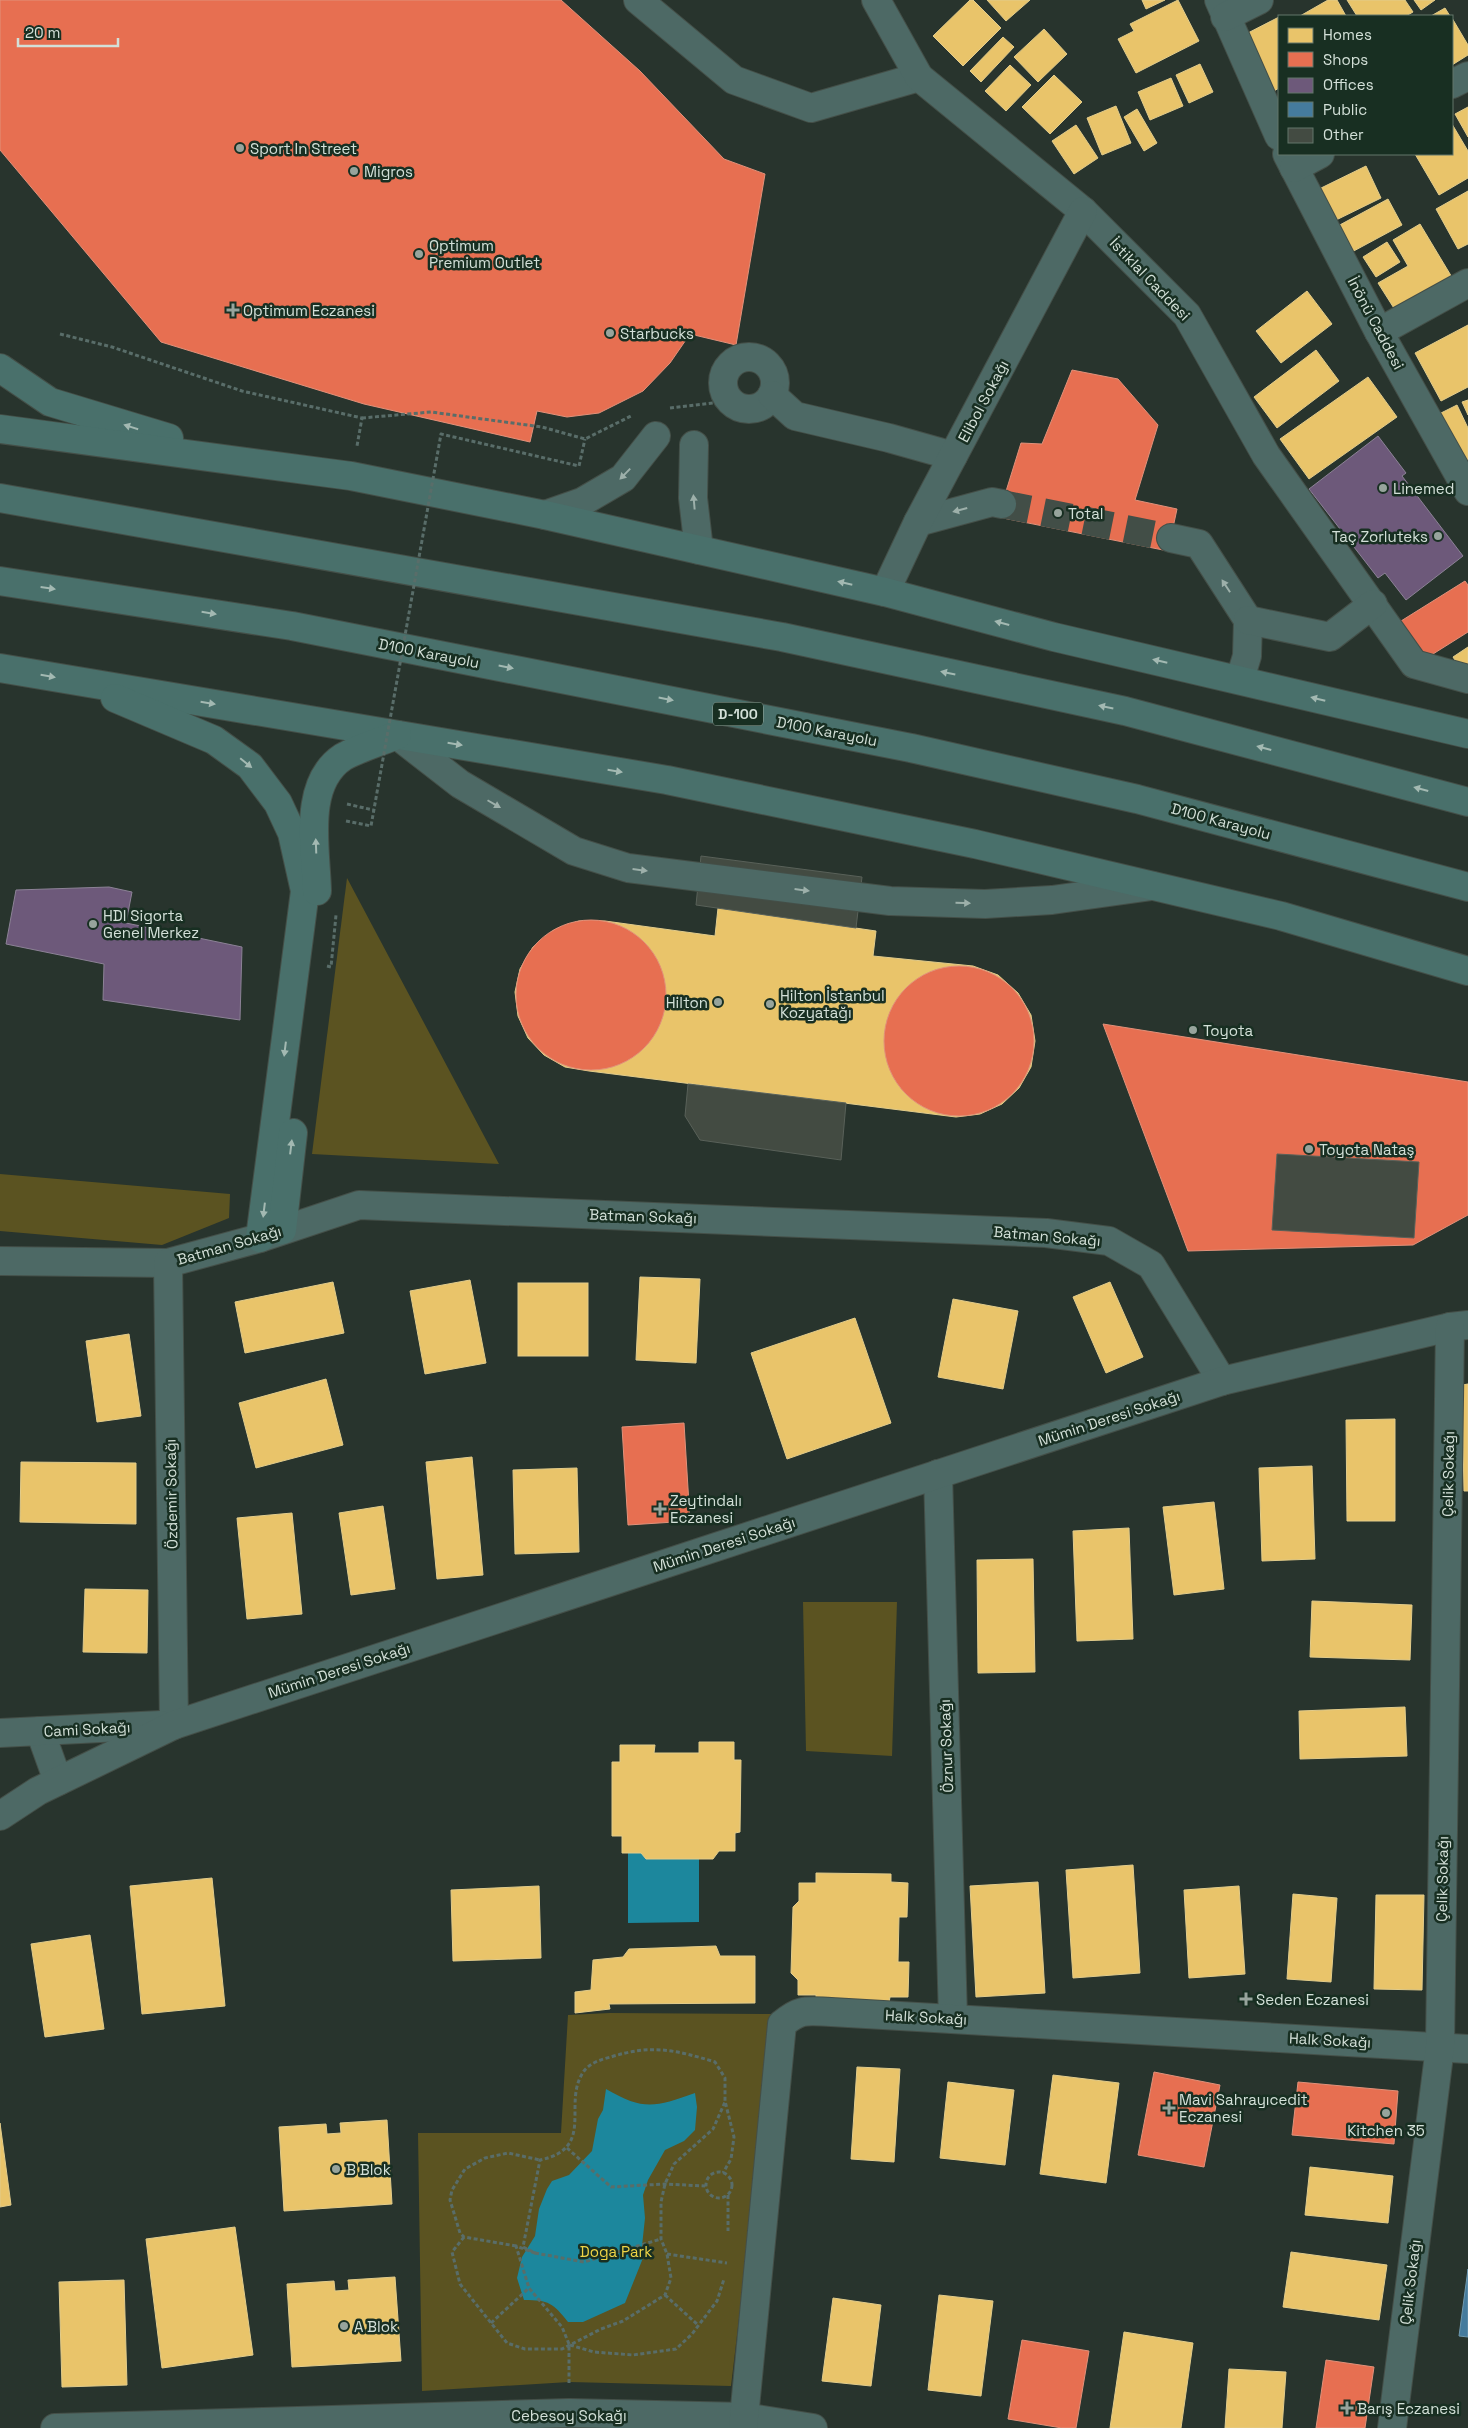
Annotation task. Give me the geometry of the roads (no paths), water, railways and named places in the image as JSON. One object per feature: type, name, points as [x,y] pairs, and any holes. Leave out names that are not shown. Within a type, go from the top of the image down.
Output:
[{"type":"highway","points":[[0,368],[50,402],[244,461]]},
{"type":"highway","points":[[0,424],[39,417],[50,402]]},
{"type":"highway","points":[[0,429],[351,476],[545,515],[885,592],[1054,637],[1240,679],[1349,707],[1468,734]]},
{"type":"highway","points":[[0,498],[782,637],[1125,711],[1468,802]]},
{"type":"highway","name":"D100 Karayolu","points":[[0,581],[292,626],[911,748],[1137,799],[1468,888]]},
{"type":"highway","points":[[0,668],[667,780],[975,844],[1280,916],[1468,971]]},
{"type":"highway","points":[[77,681],[214,740],[250,766],[278,803],[292,833],[305,891],[309,922]]},
{"type":"highway","points":[[1349,707],[1439,745],[1468,754]]},
{"type":"highway","points":[[271,1234],[309,922],[314,805],[326,772],[344,757],[397,735]]},
{"type":"street","points":[[638,0],[734,80],[811,108],[919,77]]},
{"type":"street","name":"İstiklal Caddesi","points":[[876,0],[919,77],[1083,211],[1187,315],[1266,455],[1414,664],[1468,679]]},
{"type":"street","points":[[1259,0],[1222,8],[1278,134]]},
{"type":"street","points":[[1453,84],[1468,76]]},
{"type":"street","points":[[1291,161],[1316,155]]},
{"type":"street","name":"İnönü Caddesi","points":[[1291,161],[1379,332],[1467,489]]},
{"type":"street","name":"Elibol Sokağı","points":[[885,592],[918,522],[1083,211]]},
{"type":"street","points":[[1379,332],[1468,283]]},
{"type":"street","points":[[772,395],[795,416],[889,438],[954,456]]},
{"type":"street","points":[[545,515],[582,502],[623,478],[656,436]]},
{"type":"street","points":[[694,445],[693,498],[699,550]]},
{"type":"street","points":[[918,522],[992,502],[1002,504]]},
{"type":"street","points":[[1171,538],[1199,544],[1248,620],[1247,656],[1240,679]]},
{"type":"street","points":[[1248,620],[1330,638],[1373,604]]},
{"type":"street","points":[[397,735],[460,784],[574,851],[628,868],[900,901],[985,904],[1023,902],[1154,886]]},
{"type":"street","name":"Batman Sokağı","points":[[0,1261],[168,1263],[271,1234],[359,1205],[1036,1232],[1109,1241],[1151,1265],[1222,1381]]},
{"type":"street","name":"Özdemir Sokağı","points":[[168,1263],[174,1724]]},
{"type":"street","name":"Mümin Deresi Sokağı","points":[[0,1816],[38,1791],[174,1724],[1222,1381],[1459,1326]]},
{"type":"street","name":"Çelik Sokağı","points":[[1392,2428],[1440,2046],[1459,1326]]},
{"type":"street","name":"Öznur Sokağı","points":[[938,1474],[953,2019]]},
{"type":"street","name":"Cami Sokağı","points":[[0,1733],[174,1724]]},
{"type":"street","points":[[40,1732],[58,1782]]},
{"type":"street","name":"Halk Sokağı","points":[[744,2423],[768,2190],[782,2024],[795,2014],[804,2011],[1468,2049]]},
{"type":"street","name":"Cebesoy Sokağı","points":[[55,2428],[569,2413],[813,2428]]},
{"type":"water","points":[[628,1833],[699,1835],[699,1922],[628,1923]]},
{"type":"water","points":[[606,2089],[640,2104],[659,2104],[695,2093],[697,2107],[695,2130],[684,2141],[665,2150],[648,2180],[643,2195],[645,2218],[642,2246],[643,2258],[625,2303],[583,2322],[568,2322],[550,2304],[524,2300],[517,2278],[522,2257],[535,2236],[539,2209],[547,2189],[552,2181],[569,2175],[592,2151],[598,2119],[603,2110]]},
{"type":"tunnel","points":[[1002,504],[1171,538]]},
{"type":"place","name":"Sport In Street","points":[[240,148]]},
{"type":"place","name":"Migros","points":[[354,171]]},
{"type":"place","name":"Optimum Premium Outlet","points":[[419,254]]},
{"type":"place","name":"Optimum Eczanesi","points":[[233,310]]},
{"type":"place","name":"Starbucks","points":[[610,333]]},
{"type":"place","name":"Linemed","points":[[1383,488]]},
{"type":"place","name":"Total","points":[[1058,513]]},
{"type":"place","name":"Taç Zorluteks","points":[[1438,536]]},
{"type":"place","name":"HDI Sigorta Genel Merkez","points":[[93,924]]},
{"type":"place","name":"Hilton","points":[[718,1002]]},
{"type":"place","name":"Hilton İstanbul Kozyatağı","points":[[770,1004]]},
{"type":"place","name":"Toyota","points":[[1193,1030]]},
{"type":"place","name":"Toyota Nataş","points":[[1309,1149]]},
{"type":"place","name":"Zeytindalı Eczanesi","points":[[660,1509]]},
{"type":"place","name":"Seden Eczanesi","points":[[1246,1999]]},
{"type":"place","name":"Mavi Sahrayıcedit Eczanesi","points":[[1169,2108]]},
{"type":"place","name":"Kitchen 35","points":[[1386,2113]]},
{"type":"place","name":"B Blok","points":[[336,2169]]},
{"type":"place","name":"A Blok","points":[[344,2326]]},
{"type":"place","name":"Barış Eczanesi","points":[[1347,2408]]},
{"type":"park label","name":"Doga Park","points":[[616,2251]]}]
